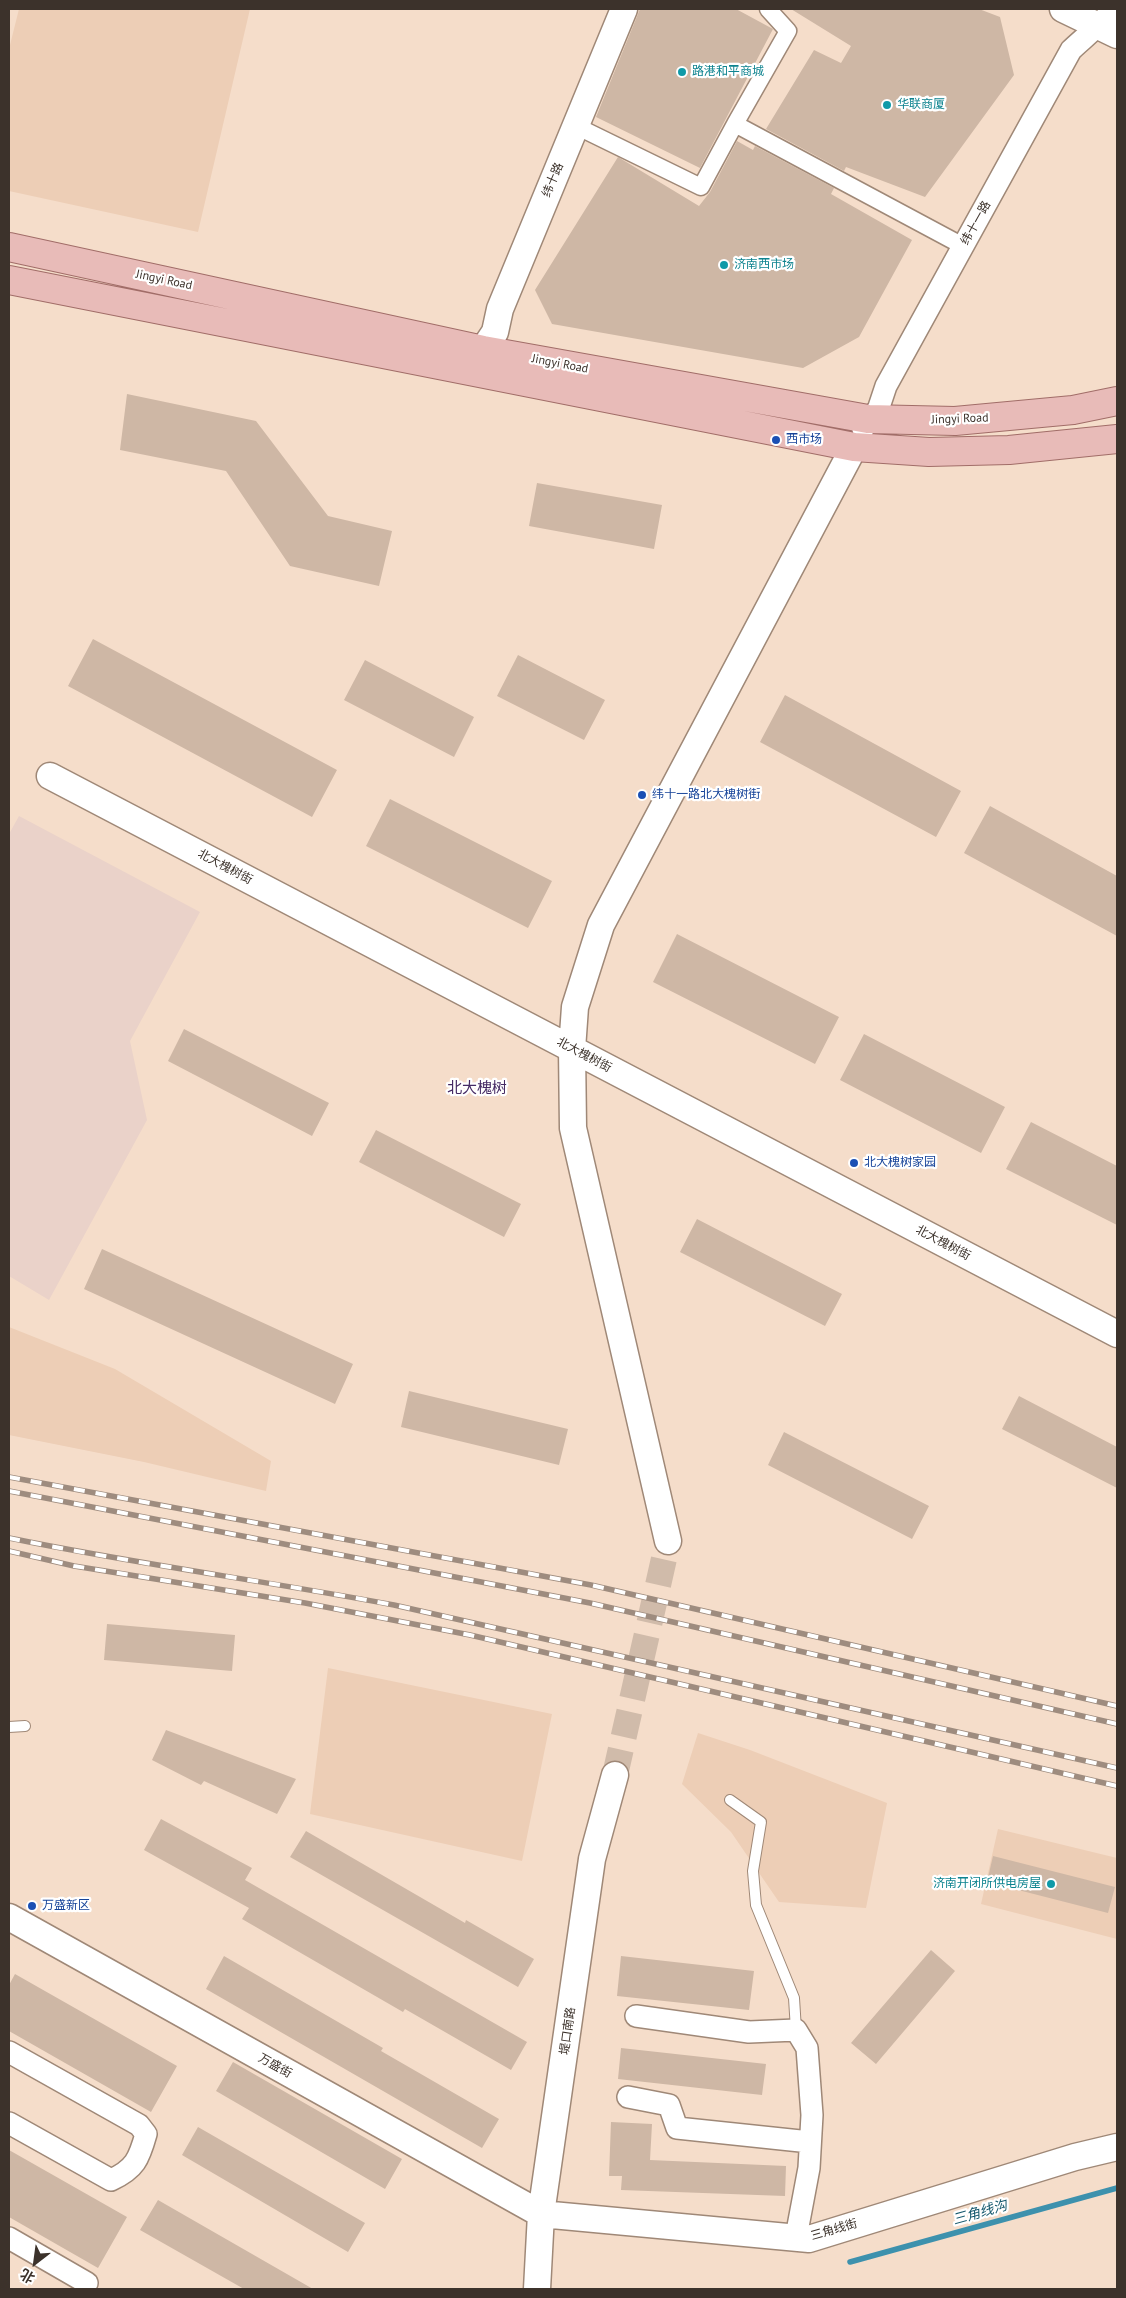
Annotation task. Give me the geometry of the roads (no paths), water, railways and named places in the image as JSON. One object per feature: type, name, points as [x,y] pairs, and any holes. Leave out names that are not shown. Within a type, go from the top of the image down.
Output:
[{"type":"main road","name":"Jingyi Road","points":[[9,247],[483,350],[868,419],[955,421],[1073,410],[1117,401]]},
{"type":"main road","name":"Jingyi Road","points":[[9,280],[854,447],[939,452],[1009,450],[1117,438]]},
{"type":"street","name":"纬十路","points":[[483,350],[495,332],[500,309],[624,9]]},
{"type":"street","points":[[576,126],[701,188],[734,124],[788,31],[768,9]]},
{"type":"street","points":[[1063,9],[1107,19]]},
{"type":"street","name":"纬十一路","points":[[854,447],[868,419],[878,410],[886,386],[1071,50],[1107,19]]},
{"type":"street","points":[[734,124],[963,246]]},
{"type":"street","points":[[668,1541],[573,1128],[572,1048],[575,1007],[601,925],[854,447]]},
{"type":"street","name":"北大槐树街","points":[[50,776],[1117,1334]]},
{"type":"street","name":"堤口南路","points":[[537,2289],[542,2214],[592,1859],[615,1775]]},
{"type":"street","name":"万盛街","points":[[9,1919],[542,2214]]},
{"type":"street","points":[[636,2016],[749,2032],[796,2030],[807,2048],[812,2115],[809,2168],[796,2237]]},
{"type":"street","points":[[9,2052],[139,2125],[146,2134],[141,2152],[128,2172],[110,2180],[9,2123]]},
{"type":"street","points":[[628,2096],[668,2105],[677,2128],[810,2142]]},
{"type":"street","name":"三角线街","points":[[542,2214],[809,2238],[1075,2157],[1117,2147]]},
{"type":"street","points":[[9,2238],[87,2283]]},
{"type":"lane","points":[[9,1727],[25,1726]]},
{"type":"lane","points":[[730,1800],[761,1822],[753,1871],[756,1904],[794,1998],[796,2030]]},
{"type":"waterway","name":"三角线沟","points":[[850,2262],[1117,2188]]},
{"type":"tunnel","points":[[615,1775],[668,1541]]},
{"type":"railway","points":[[9,1477],[591,1585],[1117,1706]]},
{"type":"railway","points":[[9,1491],[590,1603],[1117,1724]]},
{"type":"railway","points":[[9,1538],[394,1605],[1117,1768]]},
{"type":"railway","points":[[9,1551],[74,1566],[305,1603],[470,1635],[1117,1786]]},
{"type":"place","name":"路港和平商城","points":[[682,72]]},
{"type":"place","name":"华联商厦","points":[[887,105]]},
{"type":"place","name":"济南西市场","points":[[724,265]]},
{"type":"place","name":"西市场","points":[[776,440]]},
{"type":"place","name":"纬十一路北大槐树街","points":[[642,795]]},
{"type":"place","name":"北大槐树家园","points":[[854,1163]]},
{"type":"place","name":"济南开闭所供电房屋","points":[[1051,1884]]},
{"type":"place","name":"万盛新区","points":[[32,1906]]},
{"type":"district","name":"北大槐树","points":[[477,1089]]}]
